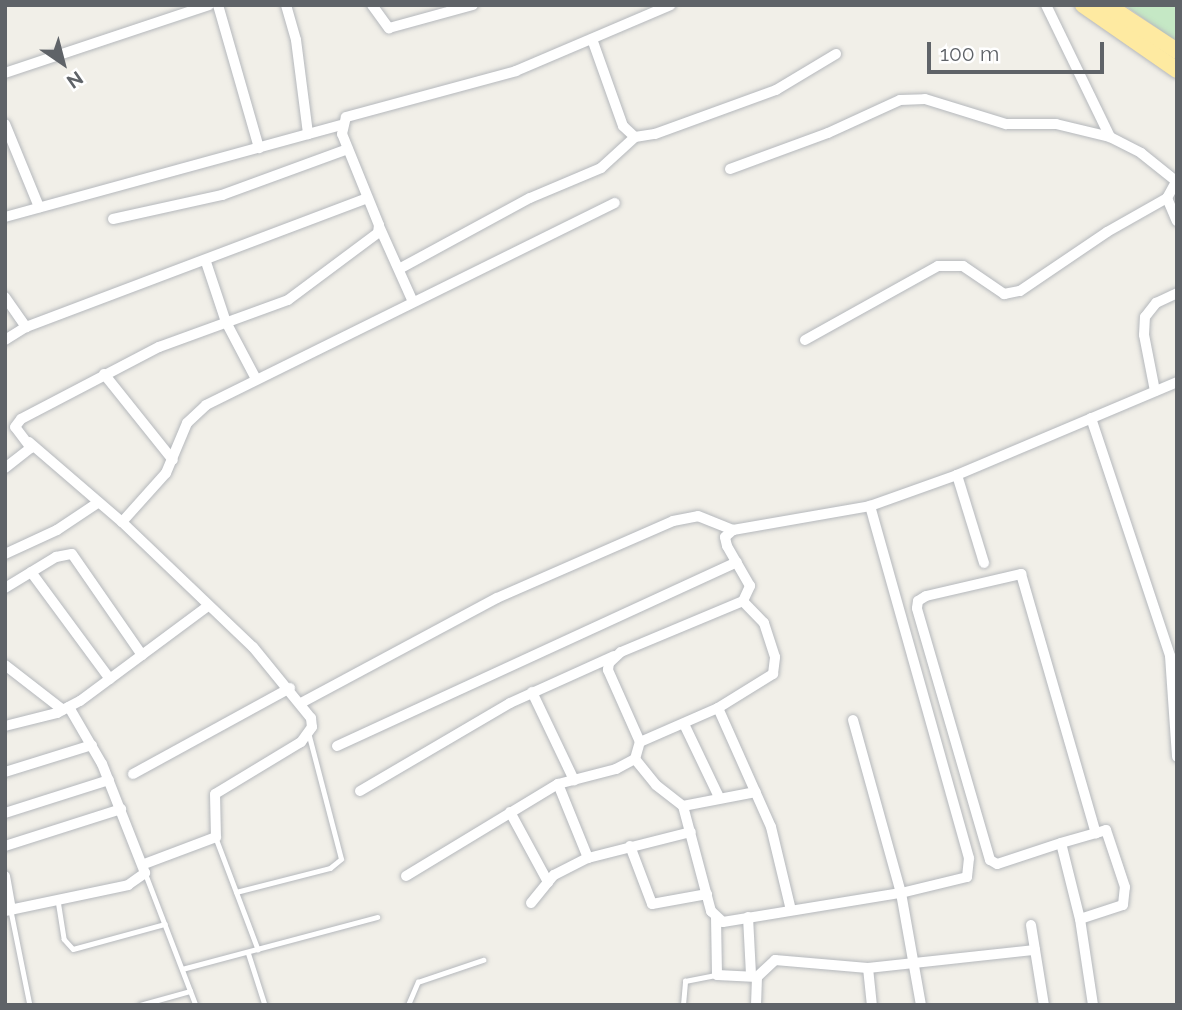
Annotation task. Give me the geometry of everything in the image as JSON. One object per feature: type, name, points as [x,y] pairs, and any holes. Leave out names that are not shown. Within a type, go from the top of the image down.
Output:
[{"type":"highway","points":[[1083,5],[1177,70]]},
{"type":"highway","points":[[1107,5],[1177,51]]},
{"type":"street","points":[[6,71],[209,5]]},
{"type":"street","points":[[218,5],[259,148]]},
{"type":"street","points":[[286,5],[296,40],[308,134]]},
{"type":"street","points":[[372,5],[389,28],[473,5]]},
{"type":"street","points":[[5,217],[341,125],[346,117],[367,108],[516,71],[671,5]]},
{"type":"street","points":[[1046,5],[1110,137]]},
{"type":"street","points":[[592,39],[623,127],[635,137]]},
{"type":"street","points":[[398,269],[530,198],[601,168],[635,137],[656,134],[776,90],[836,54]]},
{"type":"street","points":[[730,169],[828,133],[900,100],[925,99],[1006,124],[1056,124],[1110,137],[1141,153],[1176,181],[1167,198],[1107,232],[1020,291],[1004,294],[963,266],[938,266],[806,340]]},
{"type":"street","points":[[5,124],[39,207]]},
{"type":"street","points":[[341,125],[367,198],[413,302]]},
{"type":"street","points":[[113,219],[222,195],[348,149]]},
{"type":"street","points":[[5,340],[26,327],[206,262],[367,198]]},
{"type":"street","points":[[1167,198],[1177,221]]},
{"type":"street","points":[[122,522],[173,460],[192,415],[256,379],[615,204]]},
{"type":"street","points":[[15,427],[21,419],[104,374],[300,292],[377,233],[379,225]]},
{"type":"street","points":[[206,262],[226,321],[256,379]]},
{"type":"street","points":[[1155,391],[1144,335],[1145,317],[1156,303],[1177,293]]},
{"type":"street","points":[[5,297],[26,327]]},
{"type":"street","points":[[104,374],[173,460]]},
{"type":"street","points":[[360,791],[532,692],[743,601],[750,586],[725,537],[733,530],[870,506],[957,475],[1177,382]]},
{"type":"street","points":[[1091,418],[1170,656],[1177,757]]},
{"type":"street","points":[[5,419],[122,522],[253,647],[290,688],[311,718],[308,735],[215,794],[216,837],[145,869],[128,885],[8,910],[5,876]]},
{"type":"street","points":[[5,468],[28,453],[29,442]]},
{"type":"street","points":[[957,475],[984,563]]},
{"type":"street","points":[[5,554],[58,530],[99,502]]},
{"type":"street","points":[[716,917],[723,922],[901,892],[958,881],[971,868],[870,506]]},
{"type":"street","points":[[301,702],[497,598],[673,521],[698,516],[733,530]]},
{"type":"street","points":[[5,588],[31,572],[72,554],[142,655]]},
{"type":"street","points":[[337,746],[737,562]]},
{"type":"street","points":[[31,572],[110,679]]},
{"type":"street","points":[[1080,919],[1112,912],[1126,897],[1106,830],[997,864],[990,860],[917,608],[926,596],[1021,574],[1096,833]]},
{"type":"street","points":[[640,742],[718,708],[768,679],[776,665],[764,623],[743,601]]},
{"type":"street","points":[[5,726],[66,709],[208,606]]},
{"type":"street","points":[[406,876],[558,785],[616,769],[635,759],[640,742],[608,670],[614,656]]},
{"type":"street","points":[[6,666],[66,709],[92,745],[145,869]]},
{"type":"street","points":[[133,774],[290,688]]},
{"type":"street","points":[[532,692],[574,780]]},
{"type":"street","points":[[718,708],[771,827],[791,910]]},
{"type":"street","points":[[853,720],[901,892],[920,1005]]},
{"type":"street","points":[[684,724],[719,797]]},
{"type":"street","points":[[5,772],[92,745]]},
{"type":"street","points":[[635,759],[656,785],[683,806],[716,917],[717,975],[754,976],[775,960],[868,968],[1035,950]]},
{"type":"street","points":[[5,813],[109,780]]},
{"type":"street","points":[[558,785],[588,858]]},
{"type":"street","points":[[683,806],[756,792]]},
{"type":"street","points":[[5,846],[121,809]]},
{"type":"street","points":[[510,812],[548,882]]},
{"type":"street","points":[[531,903],[548,882],[588,858],[691,832]]},
{"type":"street","points":[[1061,843],[1080,919],[1093,1005]]},
{"type":"street","points":[[630,846],[652,904],[707,894]]},
{"type":"street","points":[[748,917],[756,1005]]},
{"type":"street","points":[[1031,925],[1044,1005]]},
{"type":"street","points":[[868,968],[872,1005]]},
{"type":"lane","points":[[236,892],[330,868],[341,859],[308,735]]},
{"type":"lane","points":[[216,837],[258,949]]},
{"type":"lane","points":[[145,869],[196,1005]]},
{"type":"lane","points":[[58,900],[64,939],[73,949],[165,924]]},
{"type":"lane","points":[[8,910],[30,1005]]},
{"type":"lane","points":[[182,969],[377,917]]},
{"type":"lane","points":[[247,951],[265,1005]]},
{"type":"lane","points":[[407,1004],[418,982],[483,960]]},
{"type":"lane","points":[[683,1005],[685,981],[717,975]]},
{"type":"lane","points":[[140,1005],[190,991]]},
{"type":"green space","points":[[1124,5],[1177,5],[1177,42]]}]
